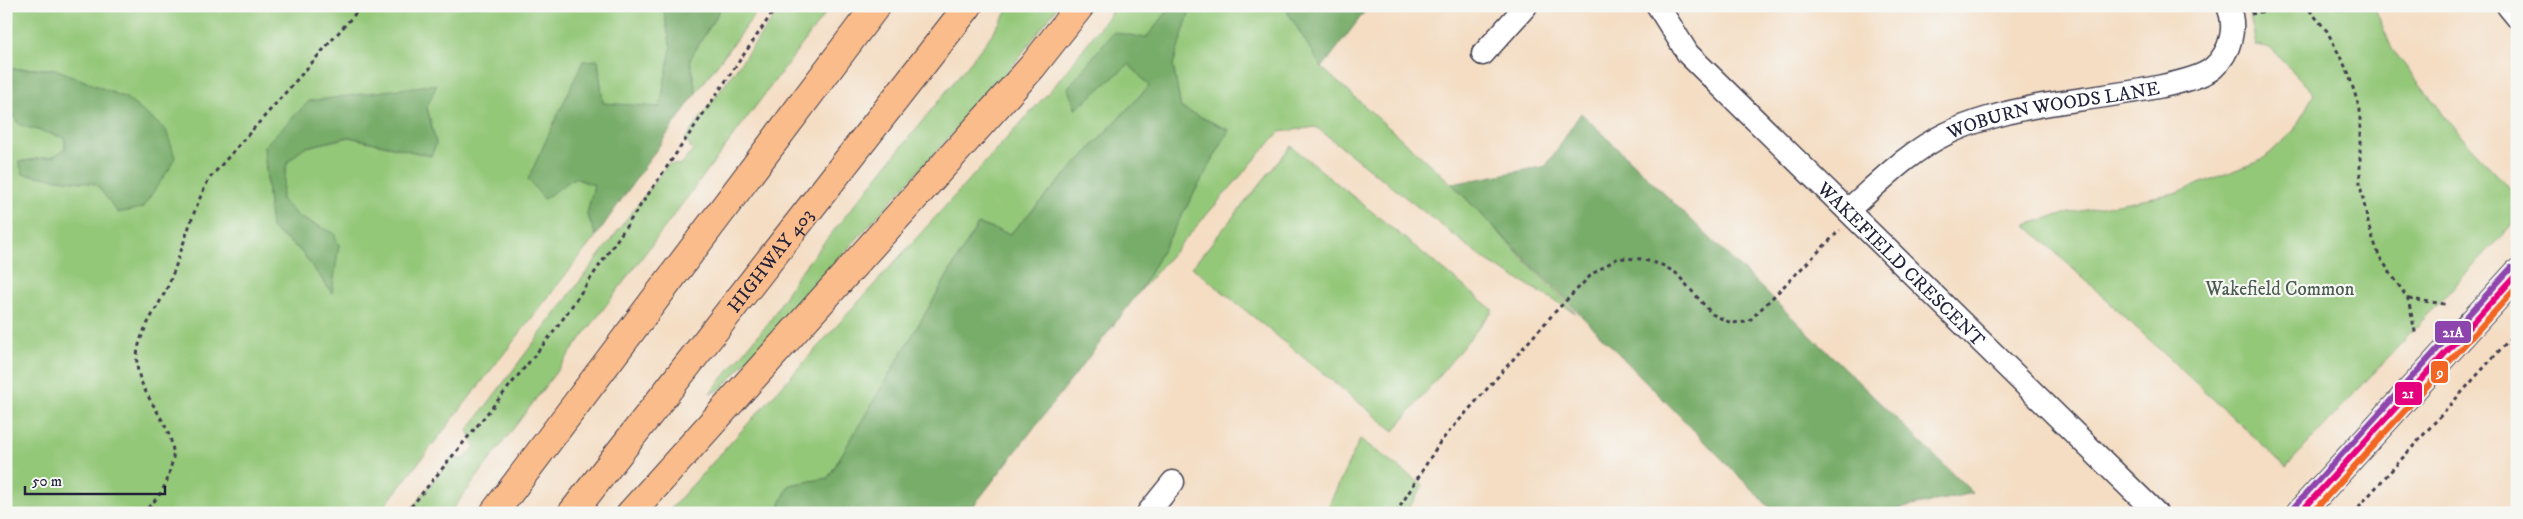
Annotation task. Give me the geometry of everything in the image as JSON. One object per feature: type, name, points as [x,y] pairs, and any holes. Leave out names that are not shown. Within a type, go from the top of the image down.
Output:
[{"type":"highway","points":[[494,513],[876,6]]},
{"type":"highway","name":"HIGHWAY 403","points":[[572,513],[968,6]]},
{"type":"highway","points":[[631,513],[1032,67],[1080,6]]},
{"type":"street","points":[[1483,54],[1526,6]]},
{"type":"street","name":"WAKEFIELD CRESCENT","points":[[1658,6],[1688,54],[2156,513]]},
{"type":"street","points":[[2508,6],[2517,17]]},
{"type":"street","name":"WOBURN WOODS LANE","points":[[1851,213],[1910,155],[1947,134],[2031,107],[2185,82],[2213,68],[2230,46],[2231,12]]},
{"type":"street","points":[[2300,513],[2517,274]]},
{"type":"street","points":[[1148,513],[1173,482]]},
{"type":"path","points":[[142,513],[156,501],[169,478],[174,452],[167,428],[141,384],[137,355],[142,337],[168,285],[197,201],[208,179],[362,6]]},
{"type":"path","points":[[406,513],[556,330],[777,6]]},
{"type":"path","points":[[2231,12],[2289,6]]},
{"type":"path","points":[[2302,6],[2307,6],[2327,31],[2348,72],[2360,110],[2360,185],[2369,227],[2379,256],[2408,299],[2416,336]]},
{"type":"path","points":[[1396,513],[1440,442],[1554,312],[1592,274],[1618,258],[1641,259],[1662,265],[1676,273],[1712,314],[1731,323],[1748,322],[1851,213]]},
{"type":"path","points":[[2408,299],[2445,304]]},
{"type":"path","points":[[2353,513],[2517,331]]},
{"type":"green space","points":[[6,6],[663,6],[671,48],[660,107],[603,104],[598,60],[574,178],[594,185],[587,214],[596,236],[379,513],[6,513],[6,108],[20,125],[65,137],[65,149],[54,156],[19,162],[23,174],[96,184],[125,98],[55,69],[6,69]],"holes":[[[427,107],[436,144],[431,156],[349,137],[303,148],[287,163],[281,199],[300,218],[334,233],[331,292],[300,250],[271,228],[264,146]]]},
{"type":"green space","points":[[663,6],[717,6],[720,9],[690,59],[696,93],[596,236],[587,214],[594,185],[574,178],[544,199],[528,179],[583,61],[598,60],[603,103],[660,107],[671,48]]},
{"type":"green space","points":[[717,6],[761,6],[696,93],[690,59],[720,10]]},
{"type":"green space","points":[[782,6],[831,6],[450,513],[408,513],[452,457],[463,460],[475,447],[468,430],[668,164],[680,165],[693,151],[685,139]]},
{"type":"green space","points":[[1011,6],[1058,6],[1007,73],[720,390],[710,393],[770,321],[797,276],[987,41]]},
{"type":"green space","points":[[1116,6],[1172,6],[1146,38],[1068,88],[1075,109],[1129,64],[1149,86],[1010,234],[978,224],[828,478],[789,485],[776,513],[667,513],[1057,83]]},
{"type":"green space","points":[[1172,6],[1191,7],[1173,65],[1181,108],[1229,130],[1140,291],[968,513],[776,513],[789,485],[828,478],[978,224],[1010,234],[1149,86],[1129,64],[1076,109],[1068,88],[1113,32],[1146,38]]},
{"type":"green space","points":[[1190,6],[1284,6],[1322,68],[1452,184],[1576,313],[1488,262],[1316,127],[1279,132],[1140,291],[1229,130],[1181,108],[1173,65]]},
{"type":"green space","points":[[1284,6],[1369,6],[1322,68]]},
{"type":"green space","name":"Wakefield Common","points":[[2248,6],[2374,6],[2392,49],[2461,136],[2517,196],[2517,219],[2286,467],[2026,225],[2054,216],[2175,193],[2262,160],[2293,132],[2314,94],[2271,48],[2256,45]]},
{"type":"green space","points":[[6,69],[55,69],[126,98],[166,130],[175,157],[170,168],[142,208],[118,213],[96,184],[23,174],[19,162],[54,156],[65,149],[65,138],[20,125],[6,108]]},
{"type":"green space","points":[[437,84],[427,107],[436,144],[431,156],[349,137],[303,148],[287,163],[281,199],[300,218],[334,233],[339,245],[332,293],[300,250],[271,228],[264,146],[309,101]]},
{"type":"green space","points":[[1581,113],[1973,493],[1879,513],[1775,513],[1452,184],[1546,166]]},
{"type":"green space","points":[[1291,146],[1493,310],[1394,431],[1192,267]]},
{"type":"green space","points":[[1360,439],[1423,485],[1406,513],[1325,513]]},
{"type":"transit line","name":"21A","points":[[2294,507],[2511,268]]},
{"type":"transit line","name":"21","points":[[2300,513],[2517,274]]},
{"type":"transit line","name":"9","points":[[2312,513],[2517,287]]}]
